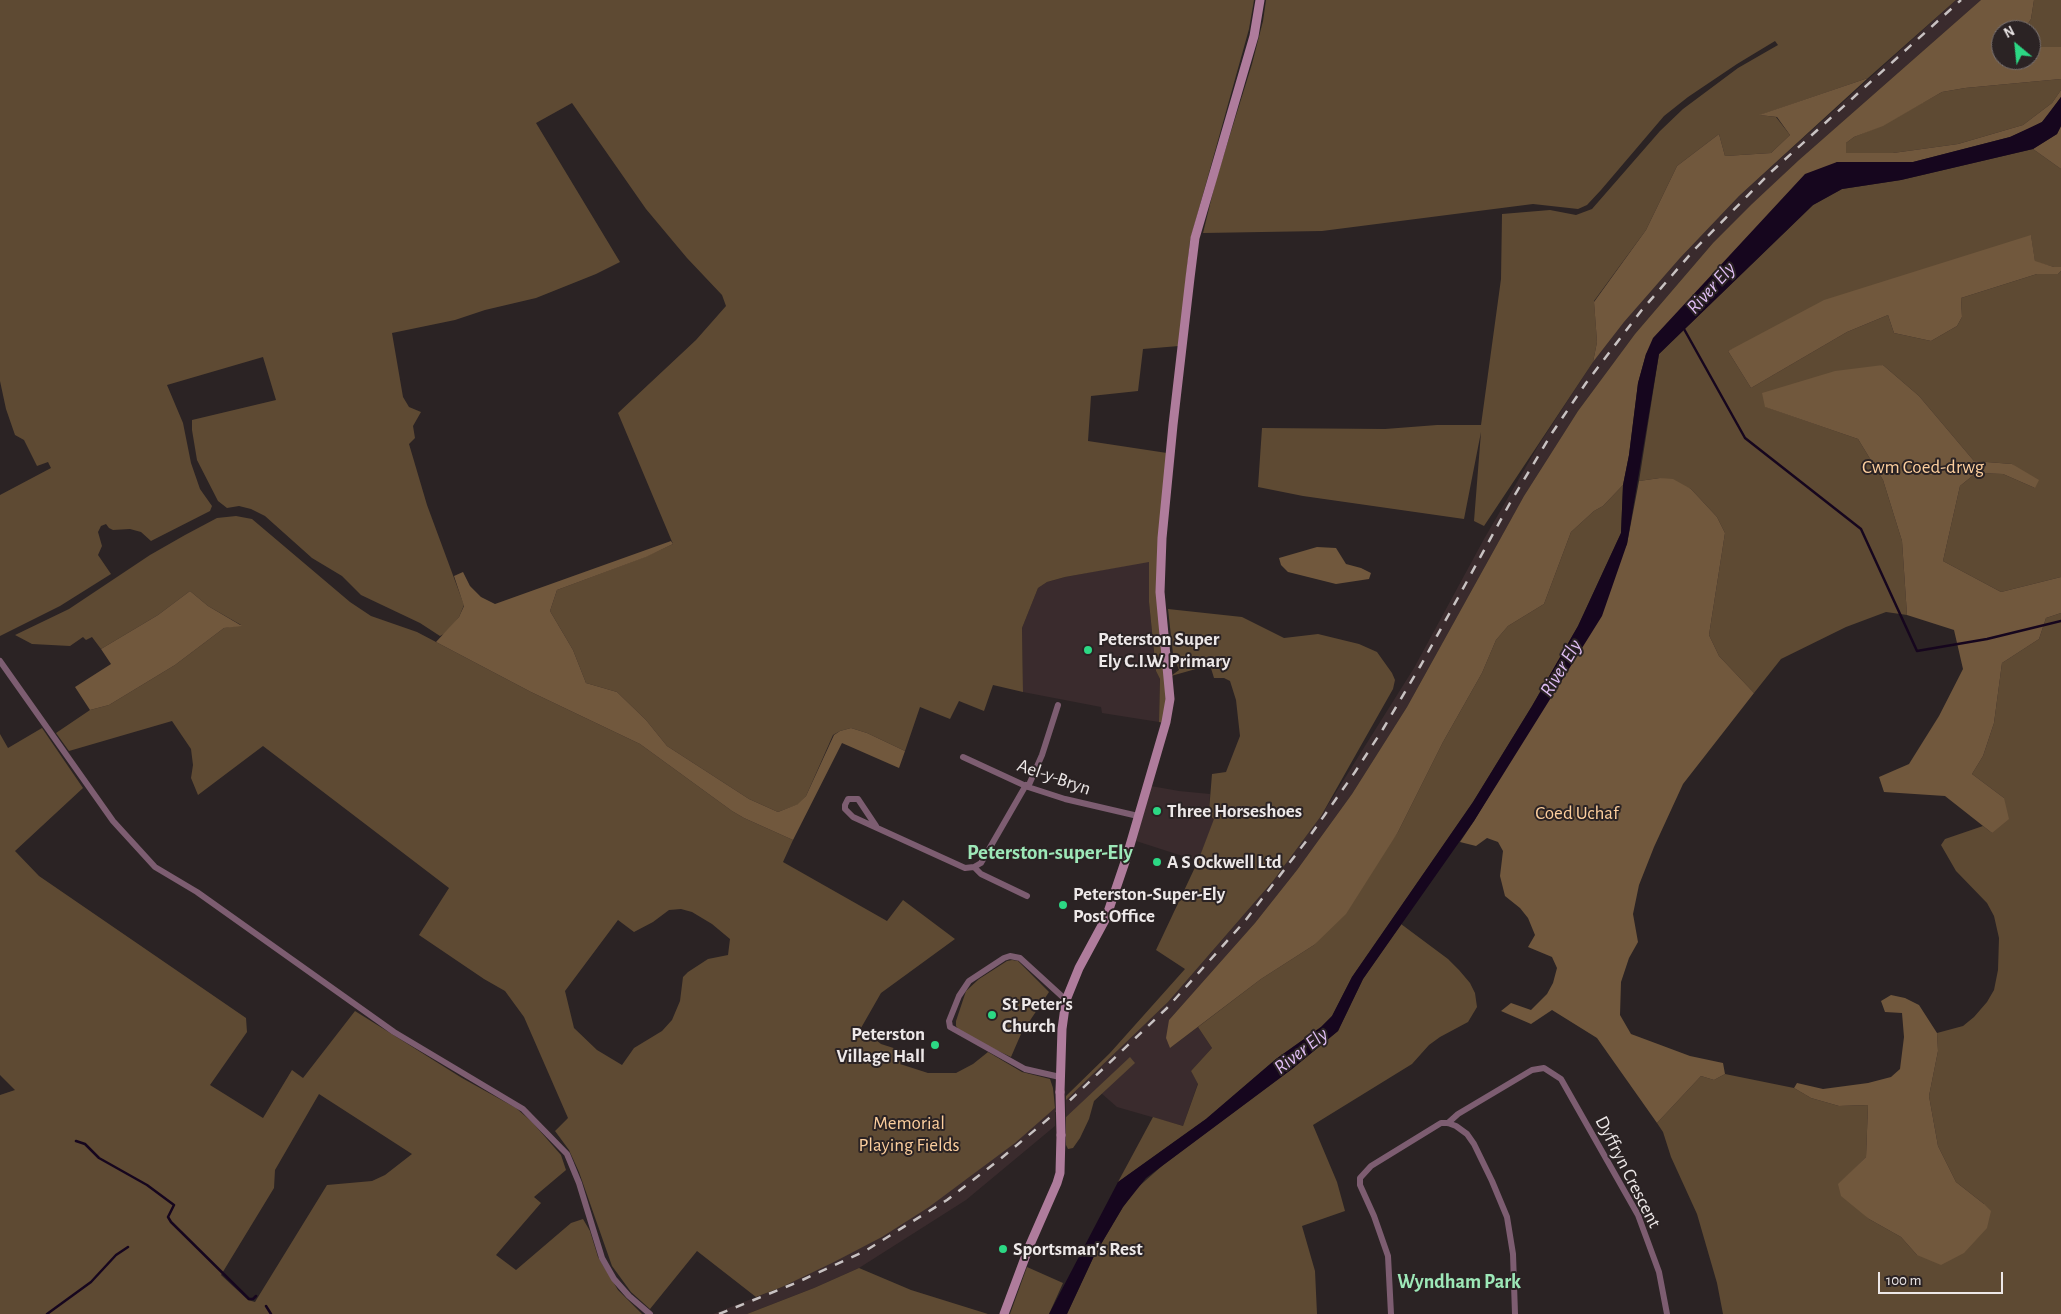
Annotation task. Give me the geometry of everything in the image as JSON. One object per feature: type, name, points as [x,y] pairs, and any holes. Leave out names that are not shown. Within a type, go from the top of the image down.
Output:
[{"type":"street","points":[[1004,1314],[1060,1173],[1060,1077],[1062,1029],[1066,1000],[1079,968],[1106,918],[1166,722],[1170,699],[1160,592],[1162,538],[1173,425],[1196,238],[1254,36],[1260,0]]},
{"type":"street","points":[[0,660],[113,821],[155,867],[197,892],[394,1032],[523,1109],[567,1154],[602,1258],[614,1279],[629,1296],[650,1314]]},
{"type":"street","points":[[876,826],[861,802],[854,797],[848,799],[845,805],[849,814],[965,868],[974,867],[981,863],[1027,786],[1042,755],[1058,705]]},
{"type":"street","name":"Ael-y-Bryn","points":[[963,757],[1027,786],[1065,799],[1138,816]]},
{"type":"street","points":[[974,867],[981,874],[1027,896]]},
{"type":"street","points":[[1060,1077],[1025,1069],[950,1027],[949,1021],[959,996],[969,981],[1010,956],[1020,958],[1066,1000]]},
{"type":"street","name":"Dyffryn Crescent","points":[[1448,1123],[1458,1114],[1532,1070],[1544,1068],[1561,1079],[1638,1215],[1659,1272],[1667,1314]]},
{"type":"street","points":[[1391,1314],[1388,1256],[1374,1216],[1360,1185],[1360,1178],[1371,1166],[1441,1123],[1456,1126],[1467,1134],[1492,1181],[1507,1217],[1513,1254],[1515,1314]]},
{"type":"shaded area","points":[[1956,0],[1981,0],[1799,160],[1713,243],[1635,334],[1578,411],[1524,496],[1407,707],[1352,794],[1297,870],[1255,923],[1169,1020],[1170,1048],[1198,1027],[1212,1048],[1191,1071],[1198,1083],[1183,1126],[1117,1107],[1101,1093],[1134,1063],[1130,1058],[1066,1117],[1066,1100],[1168,1002],[1273,881],[1321,816],[1414,668],[1484,539],[1538,446],[1593,362],[1624,322],[1680,258],[1739,196]]},
{"type":"shaded area","name":"Peterston Super Ely C.I.W. Primary","points":[[1149,561],[1149,602],[1156,671],[1160,679],[1159,722],[1102,713],[1101,707],[1023,692],[1022,628],[1038,588],[1047,582],[1065,577]]},
{"type":"shaded area","points":[[1151,786],[1210,794],[1209,812],[1215,819],[1198,861],[1136,841]]},
{"type":"shaded area","points":[[1055,1108],[1055,1126],[966,1200],[859,1268],[747,1314],[713,1314],[782,1287],[882,1237],[968,1178]]},
{"type":"green space","points":[[0,0],[1254,0],[1249,29],[1190,241],[1179,346],[1143,349],[1138,391],[1091,396],[1088,441],[1167,453],[1160,522],[1166,699],[1163,723],[1159,722],[1160,679],[1156,671],[1149,602],[1149,562],[1065,577],[1047,582],[1038,588],[1022,628],[1023,692],[993,685],[984,711],[959,701],[950,719],[920,707],[905,751],[867,733],[851,728],[840,731],[833,735],[806,796],[799,804],[778,812],[749,799],[667,746],[646,720],[617,692],[586,683],[573,650],[550,611],[557,590],[645,557],[673,544],[618,413],[696,340],[726,306],[722,295],[687,258],[646,209],[572,103],[536,123],[620,262],[596,274],[536,298],[485,310],[455,320],[392,333],[403,397],[409,407],[421,412],[413,426],[415,438],[409,444],[427,505],[464,605],[459,617],[446,633],[440,636],[420,623],[361,595],[342,576],[312,558],[265,516],[251,509],[239,506],[227,508],[218,501],[197,460],[192,420],[276,400],[263,357],[167,385],[183,423],[191,463],[200,489],[212,506],[210,511],[151,541],[141,532],[130,529],[113,530],[106,524],[101,526],[98,532],[102,546],[98,555],[111,574],[60,606],[0,636],[0,495],[51,468],[48,462],[37,466],[24,440],[15,435],[6,409],[0,381]]},
{"type":"green space","points":[[1266,0],[1956,0],[1868,78],[1760,115],[1776,117],[1790,135],[1771,153],[1725,156],[1719,134],[1677,166],[1646,230],[1594,301],[1597,342],[1593,362],[1484,526],[1474,521],[1481,432],[1464,519],[1303,496],[1258,487],[1262,428],[1385,429],[1437,425],[1481,425],[1501,279],[1502,214],[1550,210],[1576,215],[1592,209],[1660,131],[1683,109],[1738,68],[1778,45],[1775,41],[1737,64],[1688,97],[1664,116],[1601,190],[1587,205],[1578,209],[1533,204],[1322,231],[1203,233],[1216,180],[1252,64],[1263,21]]},
{"type":"green space","points":[[1981,0],[2034,0],[2030,20],[1991,20],[1991,70],[2041,70],[2041,47],[2061,47],[2061,79],[1942,92],[1883,126],[1854,137],[1846,143],[1846,153],[1893,153],[1958,144],[2023,125],[2052,103],[2061,90],[2061,97],[2042,122],[2010,137],[1913,162],[1837,162],[1646,354],[1638,383],[1629,455],[1623,485],[1603,506],[1594,511],[1571,532],[1544,604],[1508,626],[1496,640],[1482,673],[1443,742],[1398,832],[1346,914],[1314,945],[1261,979],[1170,1048],[1166,1038],[1169,1020],[1255,923],[1297,870],[1352,794],[1407,707],[1524,496],[1578,411],[1635,334],[1713,243],[1799,160]]},
{"type":"green space","points":[[2034,0],[2061,0],[2061,47],[2041,47],[2041,20],[2031,19]]},
{"type":"green space","points":[[1868,78],[1739,196],[1680,258],[1624,322],[1593,362],[1597,342],[1594,302],[1646,230],[1677,166],[1719,134],[1725,156],[1771,153],[1790,135],[1777,117],[1759,115]]},
{"type":"green space","points":[[2061,79],[2061,90],[2052,103],[2023,125],[1958,144],[1893,153],[1846,153],[1846,143],[1854,137],[1883,125],[1942,92]]},
{"type":"green space","points":[[2061,126],[2061,169],[2033,149],[2057,134]]},
{"type":"green space","points":[[2033,149],[2061,169],[2061,267],[2035,262],[2031,236],[1728,351],[1751,388],[1847,332],[1888,315],[1894,333],[1931,341],[1957,326],[1962,317],[1961,298],[2037,274],[2058,274],[2061,271],[2061,577],[2001,592],[1943,561],[1960,486],[1976,473],[2003,474],[2035,488],[2012,464],[1974,461],[1919,396],[1883,365],[1766,407],[1858,439],[1883,480],[1902,541],[1907,615],[1886,612],[1846,627],[1781,659],[1754,693],[1719,656],[1709,635],[1725,533],[1717,517],[1691,489],[1660,478],[1639,481],[1659,354],[1813,205],[1842,189],[1901,180]]},
{"type":"green space","points":[[2031,235],[2035,261],[2054,267],[2061,267],[2061,271],[2058,274],[2037,274],[1961,298],[1962,317],[1957,326],[1931,341],[1894,333],[1888,315],[1847,332],[1751,388],[1728,351],[1824,300]]},
{"type":"green space","name":"Cwm Coed-drwg","points":[[1883,365],[1919,396],[1974,461],[2012,464],[2039,480],[2035,488],[2003,474],[1976,473],[1960,486],[1943,561],[2001,592],[2061,577],[2061,613],[2046,618],[2039,639],[2002,663],[1994,723],[1983,756],[1972,774],[2004,798],[2009,819],[1992,833],[1945,796],[1884,792],[1879,777],[1909,764],[1939,716],[1963,669],[1954,630],[1907,615],[1902,541],[1883,480],[1858,439],[1765,407],[1762,393],[1835,371]]},
{"type":"green space","name":"Coed Uchaf","points":[[1660,478],[1673,479],[1691,489],[1717,517],[1725,533],[1709,635],[1719,656],[1754,693],[1683,784],[1639,885],[1633,914],[1638,942],[1629,958],[1621,982],[1620,1015],[1631,1034],[1690,1056],[1723,1063],[1725,1074],[1714,1080],[1701,1076],[1657,1123],[1597,1038],[1552,1010],[1531,1024],[1501,1011],[1511,1003],[1531,1010],[1547,994],[1553,983],[1557,968],[1552,957],[1528,947],[1535,935],[1528,918],[1520,908],[1505,896],[1500,876],[1503,851],[1498,842],[1487,838],[1476,846],[1460,842],[1533,723],[1627,544],[1639,481]]},
{"type":"green space","points":[[1623,485],[1621,533],[1578,626],[1473,802],[1352,977],[1332,1016],[1321,1027],[1276,1059],[1206,1119],[1118,1182],[1153,1117],[1183,1126],[1198,1084],[1191,1071],[1212,1048],[1198,1027],[1261,979],[1314,945],[1398,832],[1443,742],[1482,673],[1496,640],[1508,626],[1544,604],[1571,532],[1594,511],[1603,506]]},
{"type":"green space","name":"Memorial Playing Fields","points":[[236,516],[252,519],[350,602],[371,616],[417,632],[531,692],[640,744],[732,811],[793,840],[783,862],[887,921],[903,900],[955,939],[881,993],[861,1028],[881,1044],[906,1052],[898,1060],[902,1062],[900,1064],[928,1073],[956,1073],[973,1064],[988,1052],[1022,1072],[1050,1079],[1055,1108],[1015,1143],[929,1207],[882,1237],[834,1262],[782,1287],[756,1297],[697,1251],[650,1309],[631,1292],[612,1266],[579,1172],[569,1150],[555,1131],[568,1118],[524,1017],[505,991],[419,935],[449,888],[263,746],[198,795],[191,778],[193,765],[191,749],[172,721],[69,751],[56,733],[90,710],[109,705],[175,665],[224,628],[241,625],[208,606],[190,591],[158,615],[101,649],[92,637],[86,640],[83,637],[70,646],[32,644],[15,635],[69,609],[150,555],[217,518]],"holes":[[[681,909],[692,912],[712,924],[730,939],[728,955],[708,959],[683,977],[680,1001],[672,1020],[662,1031],[634,1048],[622,1065],[597,1050],[574,1028],[565,991],[618,920],[634,932],[653,922],[669,910]]]},
{"type":"green space","points":[[671,541],[673,544],[646,557],[557,590],[550,611],[573,650],[586,683],[617,692],[646,720],[667,746],[749,799],[778,812],[798,804],[806,796],[834,735],[840,731],[851,728],[867,733],[905,751],[899,768],[842,743],[793,840],[732,811],[640,744],[531,692],[436,642],[459,617],[464,606],[454,576],[463,572],[470,586],[481,597],[495,604]]},
{"type":"green space","points":[[1317,547],[1336,548],[1346,564],[1371,573],[1369,579],[1336,584],[1288,572],[1281,565],[1279,558]]},
{"type":"green space","points":[[190,591],[208,606],[242,626],[224,628],[175,665],[109,705],[90,710],[75,687],[111,664],[101,649],[158,615]]},
{"type":"green space","points":[[1168,609],[1242,617],[1284,638],[1318,634],[1359,644],[1377,652],[1395,680],[1393,689],[1321,816],[1273,881],[1168,1002],[1066,1100],[1066,1096],[1110,1053],[1185,969],[1156,950],[1198,861],[1214,819],[1207,813],[1209,811],[1212,774],[1226,772],[1240,736],[1236,700],[1230,681],[1224,678],[1214,678],[1210,665],[1171,676],[1179,670],[1173,654]]},
{"type":"green space","points":[[2061,613],[2061,1314],[1723,1314],[1717,1283],[1697,1214],[1671,1157],[1663,1132],[1657,1123],[1701,1076],[1714,1080],[1725,1074],[1794,1088],[1811,1098],[1839,1106],[1868,1105],[1866,1157],[1839,1184],[1869,1219],[1901,1237],[1917,1255],[1984,1204],[1956,1182],[1938,1146],[1929,1096],[1938,1051],[1937,1033],[1963,1026],[1987,1002],[1994,990],[1998,970],[1999,938],[1994,916],[1987,903],[1956,871],[1941,845],[1945,839],[1983,826],[1992,833],[2004,798],[1972,774],[1983,756],[1994,723],[2002,663],[2039,639],[2046,618]]},
{"type":"green space","points":[[42,728],[83,788],[15,851],[39,876],[246,1018],[247,1032],[210,1085],[263,1118],[292,1070],[303,1078],[355,1011],[462,1078],[516,1108],[532,1122],[561,1155],[566,1170],[534,1197],[541,1203],[496,1255],[516,1270],[571,1223],[583,1219],[590,1231],[598,1257],[618,1290],[642,1314],[0,1314],[0,1095],[15,1090],[0,1075],[0,734],[8,748]],"holes":[[[319,1094],[412,1154],[385,1175],[372,1181],[327,1185],[255,1302],[248,1300],[221,1275],[274,1188],[275,1170]]]},
{"type":"green space","points":[[1401,924],[1448,959],[1459,970],[1470,983],[1475,993],[1477,1007],[1468,1022],[1429,1045],[1412,1064],[1313,1125],[1337,1182],[1345,1211],[1302,1226],[1315,1271],[1317,1314],[1067,1314],[1094,1256],[1136,1189],[1163,1165],[1292,1069],[1338,1031],[1363,979]]},
{"type":"green space","points":[[1007,961],[1018,961],[1049,992],[1021,1034],[1011,1057],[959,1030],[956,1026],[956,1021],[966,991],[979,979]]},
{"type":"green space","points":[[1891,995],[1905,998],[1919,1005],[1937,1033],[1938,1051],[1929,1096],[1938,1146],[1956,1182],[1991,1211],[1987,1228],[1964,1253],[1941,1265],[1917,1255],[1901,1237],[1869,1219],[1841,1196],[1838,1184],[1866,1157],[1868,1105],[1839,1106],[1811,1098],[1794,1088],[1797,1083],[1823,1089],[1868,1083],[1891,1077],[1900,1069],[1904,1037],[1902,1013],[1885,1012],[1881,1001]]},
{"type":"green space","points":[[1130,1057],[1135,1063],[1094,1101],[1089,1119],[1080,1138],[1073,1148],[1068,1149],[1066,1145],[1066,1117]]},
{"type":"green space","points":[[1027,1267],[1063,1283],[1049,1314],[1010,1314]]},
{"type":"green space","points":[[859,1268],[911,1290],[988,1314],[747,1314]]},
{"type":"water","name":"River Ely","points":[[2061,97],[2061,126],[2057,134],[2033,149],[1901,180],[1842,189],[1813,205],[1659,354],[1627,544],[1602,616],[1474,821],[1363,979],[1338,1031],[1292,1069],[1146,1178],[1123,1207],[1094,1256],[1067,1314],[1049,1314],[1118,1182],[1206,1119],[1276,1059],[1321,1027],[1332,1016],[1352,977],[1473,802],[1578,626],[1621,533],[1623,485],[1629,455],[1638,383],[1646,354],[1653,338],[1805,174],[1837,162],[1913,162],[2010,137],[2042,122]]},
{"type":"waterway","points":[[1684,329],[1745,438],[1861,529],[1917,651],[1987,639],[2061,621]]},
{"type":"waterway","points":[[76,1141],[85,1144],[99,1158],[147,1185],[174,1205],[168,1217],[171,1222],[249,1299],[253,1299],[256,1296]]},
{"type":"waterway","points":[[47,1314],[91,1282],[116,1255],[128,1247]]},
{"type":"waterway","points":[[266,1306],[271,1314]]},
{"type":"railway","points":[[719,1314],[798,1282],[865,1251],[947,1200],[999,1160],[1066,1104],[1167,1008],[1245,921],[1307,840],[1355,772],[1421,665],[1510,503],[1552,433],[1586,383],[1641,311],[1694,250],[1771,172],[1961,0]]},
{"type":"place","name":"Peterston Super Ely C.I.W. Primary","points":[[1088,650]]},
{"type":"place","name":"Three Horseshoes","points":[[1157,811]]},
{"type":"place","name":"A S Ockwell Ltd","points":[[1157,862]]},
{"type":"place","name":"Peterston-Super-Ely Post Office","points":[[1063,905]]},
{"type":"place","name":"St Peter's Church","points":[[992,1015]]},
{"type":"place","name":"Peterston Village Hall","points":[[935,1045]]},
{"type":"place","name":"Sportsman's Rest","points":[[1003,1249]]},
{"type":"district","name":"Peterston-super-Ely","points":[[1050,853]]},
{"type":"district","name":"Wyndham Park","points":[[1459,1282]]}]
